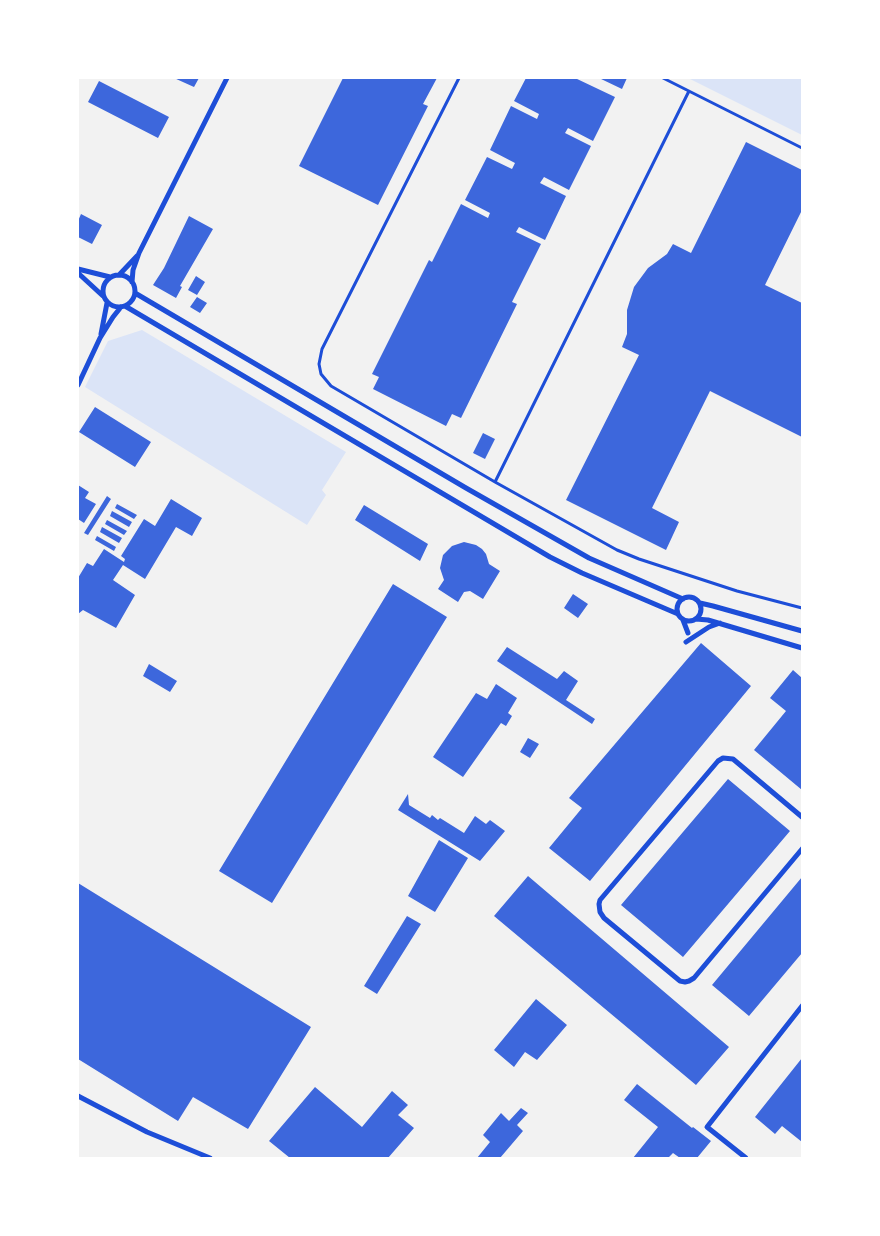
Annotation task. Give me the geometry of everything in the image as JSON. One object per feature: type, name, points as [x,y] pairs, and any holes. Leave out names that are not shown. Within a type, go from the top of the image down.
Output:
[{"type":"street","points":[[78,385],[112,317],[132,301],[135,293],[132,282],[133,270],[139,253],[227,78]]},
{"type":"street","points":[[119,275],[139,253]]},
{"type":"street","points":[[78,269],[110,277],[124,276],[132,282]]},
{"type":"street","points":[[78,273],[107,303],[116,307],[123,307],[550,557],[678,614],[688,633],[690,621]]},
{"type":"street","points":[[103,297],[103,286],[110,277]]},
{"type":"street","points":[[135,293],[466,488],[589,558],[684,599],[691,598],[700,604],[802,631]]},
{"type":"street","points":[[100,338],[107,303]]},
{"type":"street","points":[[678,614],[678,606],[684,599]]},
{"type":"street","points":[[696,619],[701,612],[700,604]]},
{"type":"street","points":[[682,619],[690,621],[696,619],[708,620],[802,648]]},
{"type":"street","points":[[686,642],[720,623]]},
{"type":"street","points":[[802,817],[733,759],[723,758],[718,761],[600,900],[600,912],[604,918],[680,981],[690,981],[802,849]]},
{"type":"street","points":[[746,1158],[707,1128],[802,1006]]},
{"type":"street","points":[[78,1096],[147,1132],[210,1158]]},
{"type":"lane","points":[[459,78],[322,349],[319,364],[322,374],[331,386],[495,482],[617,550],[737,591],[802,608]]},
{"type":"lane","points":[[662,78],[802,148]]},
{"type":"lane","points":[[495,482],[689,91]]},
{"type":"shaded area","points":[[688,78],[802,78],[802,135]]},
{"type":"shaded area","points":[[142,330],[346,452],[322,490],[326,495],[307,525],[85,387],[108,341]]},
{"type":"building","points":[[174,78],[199,78],[194,87]]},
{"type":"building","points":[[343,78],[437,78],[423,104],[428,106],[378,205],[299,166]]},
{"type":"building","points":[[526,78],[575,78],[615,97],[593,141],[568,128],[565,133],[591,146],[569,190],[544,177],[540,183],[566,196],[545,240],[519,227],[516,232],[541,244],[512,302],[517,304],[461,418],[452,414],[446,426],[373,389],[379,377],[372,374],[429,260],[432,262],[461,204],[488,218],[490,213],[465,200],[487,157],[512,169],[515,163],[490,150],[511,106],[537,119],[539,114],[514,101]]},
{"type":"building","points":[[599,78],[627,78],[622,89]]},
{"type":"building","points":[[99,81],[169,117],[158,138],[88,102]]},
{"type":"building","points":[[746,142],[802,170],[802,210],[765,285],[802,303],[802,437],[710,391],[652,508],[679,522],[666,550],[566,500],[639,355],[622,347],[627,334],[627,310],[634,287],[648,268],[667,254],[673,244],[691,253]]},
{"type":"building","points":[[81,214],[102,225],[92,244],[78,237],[78,221]]},
{"type":"building","points":[[189,216],[213,229],[180,286],[182,287],[176,298],[153,285],[164,268]]},
{"type":"building","points":[[196,276],[205,282],[197,295],[188,290]]},
{"type":"building","points":[[197,297],[207,303],[200,313],[190,307]]},
{"type":"building","points":[[95,407],[151,442],[135,467],[79,432]]},
{"type":"building","points":[[483,433],[495,439],[485,459],[473,453]]},
{"type":"building","points":[[78,485],[89,492],[85,498],[96,504],[84,523],[78,519]]},
{"type":"building","points":[[107,496],[111,499],[88,535],[84,533]]},
{"type":"building","points":[[171,499],[202,518],[192,536],[176,527],[145,579],[123,565],[113,580],[135,595],[116,628],[83,610],[78,614],[78,578],[87,563],[93,566],[104,549],[124,562],[125,559],[121,556],[144,519],[155,526]]},
{"type":"building","points":[[117,504],[137,515],[134,519],[115,508]]},
{"type":"building","points":[[364,505],[428,544],[420,561],[355,520]]},
{"type":"building","points":[[112,511],[132,522],[129,527],[110,516]]},
{"type":"building","points":[[107,520],[127,531],[124,535],[105,524]]},
{"type":"building","points":[[102,527],[122,538],[119,543],[100,532]]},
{"type":"building","points":[[97,536],[116,547],[114,551],[95,540]]},
{"type":"building","points":[[464,542],[476,545],[482,549],[486,554],[489,564],[500,571],[483,599],[470,591],[464,592],[458,602],[438,589],[444,580],[440,568],[443,555],[452,546]]},
{"type":"building","points":[[393,584],[447,617],[272,903],[219,871]]},
{"type":"building","points":[[573,594],[588,604],[578,618],[564,608]]},
{"type":"building","points":[[701,643],[751,686],[590,881],[549,848],[582,808],[569,798]]},
{"type":"building","points":[[507,647],[557,679],[564,671],[578,681],[566,700],[595,719],[592,724],[497,661]]},
{"type":"building","points":[[149,664],[177,681],[170,692],[143,676]]},
{"type":"building","points":[[793,670],[802,678],[802,790],[754,750],[786,711],[770,698]]},
{"type":"building","points":[[496,684],[517,698],[508,713],[512,716],[506,726],[501,723],[463,777],[433,757],[476,693],[487,699]]},
{"type":"building","points":[[528,738],[539,744],[530,758],[520,752]]},
{"type":"building","points":[[728,779],[790,831],[683,957],[621,905]]},
{"type":"building","points":[[408,794],[409,805],[430,818],[432,815],[438,820],[440,818],[464,833],[475,816],[486,824],[490,820],[505,831],[480,861],[398,810]]},
{"type":"building","points":[[439,840],[468,858],[435,912],[408,896]]},
{"type":"building","points":[[528,876],[729,1047],[696,1085],[494,916]]},
{"type":"building","points":[[802,877],[802,953],[749,1016],[712,985]]},
{"type":"building","points":[[78,883],[311,1027],[248,1129],[193,1097],[178,1121],[78,1059]]},
{"type":"building","points":[[407,916],[421,924],[377,994],[364,986]]},
{"type":"building","points":[[536,999],[567,1025],[537,1060],[525,1052],[514,1067],[494,1050]]},
{"type":"building","points":[[802,1058],[802,1142],[782,1126],[775,1134],[755,1117]]},
{"type":"building","points":[[637,1084],[711,1141],[697,1158],[680,1158],[673,1153],[668,1158],[633,1158],[658,1127],[624,1100]]},
{"type":"building","points":[[315,1087],[362,1127],[392,1091],[408,1105],[398,1115],[414,1128],[388,1158],[290,1158],[269,1141]]},
{"type":"building","points":[[521,1108],[528,1113],[517,1125],[523,1131],[500,1158],[477,1158],[490,1142],[483,1135],[501,1113],[509,1121]]}]
